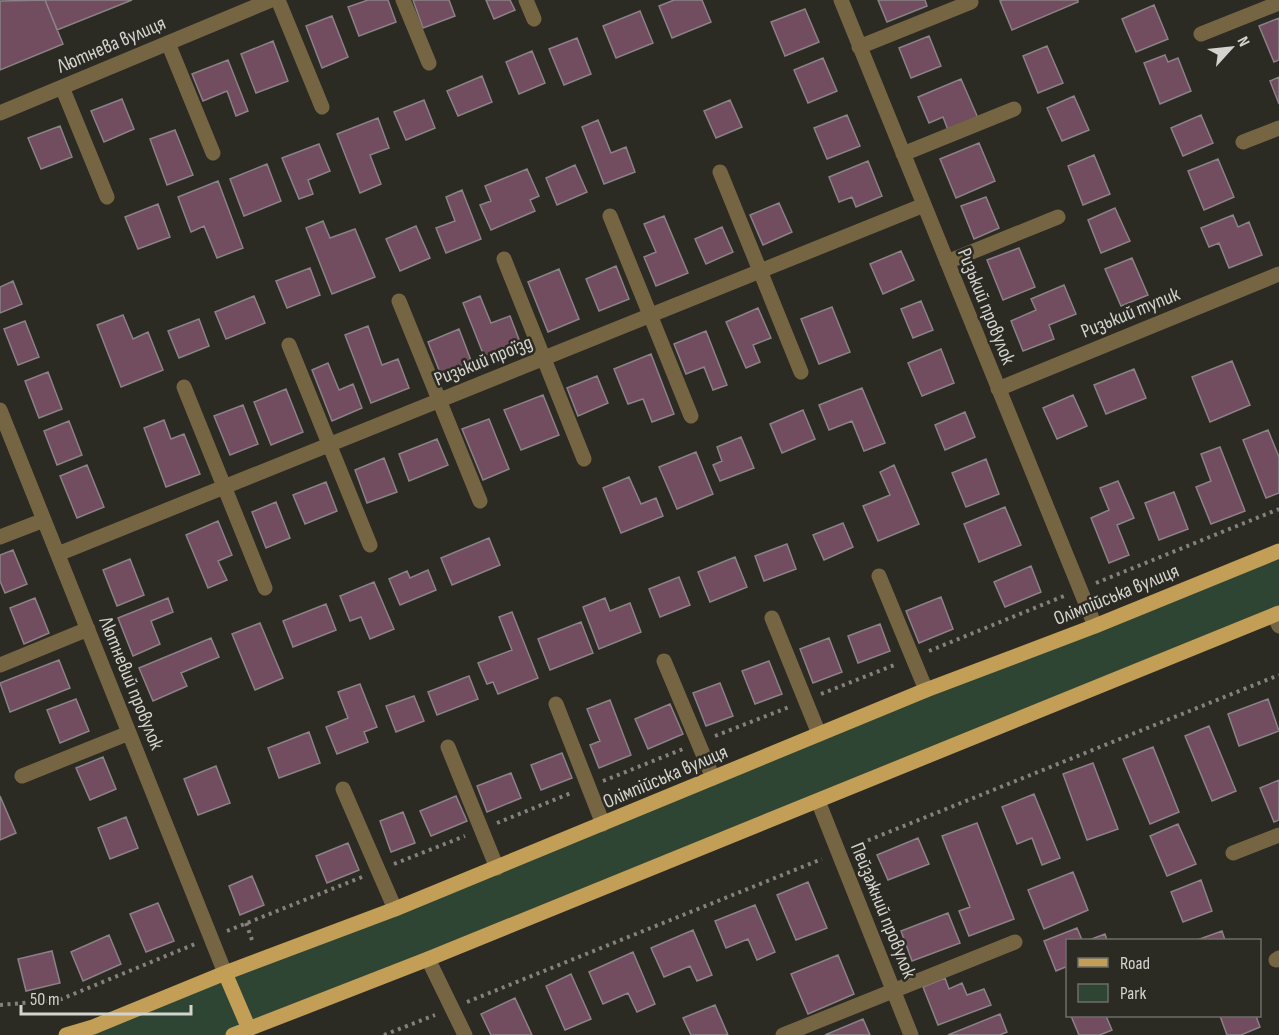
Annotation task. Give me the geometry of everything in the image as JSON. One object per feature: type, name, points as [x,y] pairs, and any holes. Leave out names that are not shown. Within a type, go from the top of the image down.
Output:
[{"type":"main road","name":"Олімпійська вулиця","points":[[66,1035],[121,1016],[225,973],[395,909],[926,690],[1095,626],[1279,551]]},
{"type":"main road","points":[[232,1035],[250,1032],[818,801],[1277,618]]},
{"type":"main road","points":[[225,973],[250,1032]]},
{"type":"street","name":"Лютнева вулиця","points":[[0,113],[271,0]]},
{"type":"street","points":[[278,0],[322,107]]},
{"type":"street","points":[[403,0],[429,63]]},
{"type":"street","points":[[526,0],[534,19]]},
{"type":"street","name":"Ризький провулок","points":[[841,0],[1095,626]]},
{"type":"street","points":[[860,47],[971,2]]},
{"type":"street","points":[[1201,34],[1279,3]]},
{"type":"street","points":[[168,43],[213,153]]},
{"type":"street","points":[[62,87],[107,196]]},
{"type":"street","points":[[903,154],[1014,109]]},
{"type":"street","points":[[1243,142],[1279,128]]},
{"type":"street","points":[[720,172],[801,372]]},
{"type":"street","name":"Ризький проїзд","points":[[58,554],[924,206]]},
{"type":"street","points":[[610,216],[690,416]]},
{"type":"street","points":[[947,262],[1058,217]]},
{"type":"street","points":[[504,259],[584,459]]},
{"type":"street","name":"Ризький тупик","points":[[998,389],[1279,274]]},
{"type":"street","points":[[399,301],[480,501]]},
{"type":"street","points":[[289,345],[369,545]]},
{"type":"street","points":[[184,387],[265,588]]},
{"type":"street","name":"Лютневий провулок","points":[[1,414],[225,973]]},
{"type":"street","points":[[0,537],[44,520]]},
{"type":"street","points":[[879,576],[926,690]]},
{"type":"street","points":[[772,618],[819,734]]},
{"type":"street","points":[[0,665],[88,629]]},
{"type":"street","points":[[664,661],[713,778]]},
{"type":"street","points":[[556,704],[603,824]]},
{"type":"street","points":[[22,776],[129,733]]},
{"type":"street","points":[[448,747],[497,868]]},
{"type":"street","points":[[343,789],[376,871],[395,909]]},
{"type":"street","name":"Пейзажний провулок","points":[[818,801],[911,1035]]},
{"type":"street","points":[[1233,853],[1279,835]]},
{"type":"street","points":[[783,1035],[1015,942]]},
{"type":"street","points":[[428,959],[465,1035]]},
{"type":"path","points":[[252,940],[246,923],[1279,509]]},
{"type":"path","points":[[384,1035],[1279,675]]},
{"type":"path","points":[[0,1005],[59,1000],[191,945]]},
{"type":"green space","points":[[1279,549],[1279,613],[233,1035],[66,1035]]},
{"type":"building","points":[[45,0],[132,0],[57,30]]},
{"type":"building","points":[[45,0],[63,44],[0,70],[0,1]]},
{"type":"building","points":[[368,0],[388,0],[396,22],[359,36],[348,7]]},
{"type":"building","points":[[413,0],[449,0],[455,16],[423,28]]},
{"type":"building","points":[[486,0],[510,0],[515,10],[494,19]]},
{"type":"building","points":[[674,0],[702,0],[711,22],[672,38],[659,6]]},
{"type":"building","points":[[878,0],[925,0],[927,6],[887,22]]},
{"type":"building","points":[[1078,0],[1078,2],[1012,30],[1000,1]]},
{"type":"building","points":[[1154,5],[1168,39],[1136,52],[1122,19]]},
{"type":"building","points":[[805,9],[819,42],[785,56],[771,22]]},
{"type":"building","points":[[640,11],[653,43],[616,58],[603,26]]},
{"type":"building","points":[[332,16],[348,57],[322,68],[306,26]]},
{"type":"building","points":[[1279,18],[1279,60],[1274,62],[1259,26]]},
{"type":"building","points":[[929,36],[941,66],[911,78],[899,48]]},
{"type":"building","points":[[577,38],[591,74],[564,85],[549,49]]},
{"type":"building","points":[[273,41],[288,81],[256,93],[241,54]]},
{"type":"building","points":[[1047,46],[1063,83],[1038,93],[1023,56]]},
{"type":"building","points":[[532,51],[545,83],[519,94],[506,62]]},
{"type":"building","points":[[1165,55],[1168,62],[1178,58],[1191,91],[1160,104],[1144,63]]},
{"type":"building","points":[[823,58],[837,91],[808,103],[794,70]]},
{"type":"building","points":[[228,60],[248,111],[236,116],[227,91],[203,101],[192,74]]},
{"type":"building","points":[[482,76],[492,102],[458,116],[447,91]]},
{"type":"building","points":[[1279,77],[1279,104],[1270,81]]},
{"type":"building","points":[[961,79],[978,118],[948,130],[943,117],[929,123],[918,97]]},
{"type":"building","points":[[1074,96],[1089,130],[1062,141],[1047,108]]},
{"type":"building","points":[[122,99],[134,129],[104,142],[91,111]]},
{"type":"building","points":[[424,100],[435,128],[406,140],[394,112]]},
{"type":"building","points":[[730,100],[742,127],[716,138],[704,111]]},
{"type":"building","points":[[847,115],[860,146],[827,159],[814,128]]},
{"type":"building","points":[[1201,115],[1213,143],[1183,156],[1171,128]]},
{"type":"building","points":[[378,118],[389,148],[370,155],[381,184],[360,193],[337,134]]},
{"type":"building","points":[[598,120],[611,153],[626,147],[635,172],[604,184],[582,127]]},
{"type":"building","points":[[60,126],[72,157],[41,169],[28,138]]},
{"type":"building","points":[[175,130],[193,175],[167,185],[150,139]]},
{"type":"building","points":[[979,143],[995,181],[956,198],[940,159]]},
{"type":"building","points":[[319,144],[330,171],[308,180],[313,194],[299,199],[282,158]]},
{"type":"building","points":[[1094,155],[1110,194],[1083,205],[1068,166]]},
{"type":"building","points":[[1218,159],[1234,197],[1204,210],[1188,171]]},
{"type":"building","points":[[868,161],[882,196],[856,207],[852,197],[839,202],[829,177]]},
{"type":"building","points":[[267,164],[281,201],[244,216],[230,179]]},
{"type":"building","points":[[575,165],[587,192],[557,205],[546,178]]},
{"type":"building","points":[[527,169],[539,196],[530,200],[535,211],[491,230],[480,205],[491,201],[485,186]]},
{"type":"building","points":[[218,181],[243,248],[217,258],[204,226],[191,232],[178,197]]},
{"type":"building","points":[[462,190],[481,239],[446,253],[436,228],[455,221],[446,197]]},
{"type":"building","points":[[986,197],[999,228],[974,239],[961,206]]},
{"type":"building","points":[[779,203],[792,232],[763,245],[750,215]]},
{"type":"building","points":[[158,204],[170,237],[138,249],[125,217]]},
{"type":"building","points":[[1115,208],[1130,241],[1101,253],[1088,220]]},
{"type":"building","points":[[1233,215],[1238,227],[1249,222],[1262,255],[1229,268],[1219,243],[1209,247],[1201,228]]},
{"type":"building","points":[[664,216],[688,273],[656,286],[644,257],[656,252],[644,224]]},
{"type":"building","points":[[323,221],[330,238],[355,229],[375,277],[332,294],[306,228]]},
{"type":"building","points":[[416,226],[430,258],[400,271],[386,239]]},
{"type":"building","points":[[722,227],[733,252],[706,264],[695,239]]},
{"type":"building","points":[[1019,248],[1035,287],[1003,300],[987,260]]},
{"type":"building","points":[[901,251],[914,280],[883,294],[870,264]]},
{"type":"building","points":[[1132,258],[1148,295],[1121,306],[1105,269]]},
{"type":"building","points":[[616,266],[629,299],[599,311],[586,279]]},
{"type":"building","points":[[310,268],[320,295],[287,308],[276,281]]},
{"type":"building","points":[[559,269],[579,319],[548,332],[528,282]]},
{"type":"building","points":[[13,281],[22,304],[0,313],[0,287]]},
{"type":"building","points":[[1064,285],[1076,314],[1049,325],[1054,339],[1023,351],[1011,321],[1036,310],[1031,299]]},
{"type":"building","points":[[254,296],[265,323],[226,339],[215,312]]},
{"type":"building","points":[[480,296],[491,323],[510,316],[520,342],[484,356],[463,303]]},
{"type":"building","points":[[921,301],[933,330],[913,338],[901,309]]},
{"type":"building","points":[[832,307],[850,352],[819,364],[801,319]]},
{"type":"building","points":[[758,308],[771,338],[753,345],[760,362],[746,368],[726,322]]},
{"type":"building","points":[[123,315],[133,339],[148,332],[163,370],[121,387],[97,325]]},
{"type":"building","points":[[199,319],[209,346],[179,358],[168,331]]},
{"type":"building","points":[[25,321],[39,357],[18,365],[4,329]]},
{"type":"building","points":[[368,326],[382,365],[398,359],[409,388],[371,403],[345,335]]},
{"type":"building","points":[[459,329],[472,363],[441,375],[428,342]]},
{"type":"building","points":[[706,331],[727,385],[713,390],[704,367],[686,374],[674,344]]},
{"type":"building","points":[[941,349],[954,383],[922,396],[908,363]]},
{"type":"building","points":[[651,354],[674,414],[652,422],[643,399],[628,404],[614,369]]},
{"type":"building","points":[[1232,361],[1250,405],[1210,422],[1192,377]]},
{"type":"building","points":[[328,363],[339,390],[353,384],[362,408],[332,421],[312,370]]},
{"type":"building","points":[[1134,369],[1146,398],[1106,414],[1094,385]]},
{"type":"building","points":[[48,372],[62,409],[39,418],[25,381]]},
{"type":"building","points":[[597,376],[608,403],[578,416],[567,388]]},
{"type":"building","points":[[862,388],[885,443],[864,451],[852,421],[829,430],[819,405]]},
{"type":"building","points":[[286,389],[303,432],[271,445],[254,402]]},
{"type":"building","points":[[543,395],[559,435],[521,450],[504,410]]},
{"type":"building","points":[[1073,395],[1087,426],[1057,439],[1043,408]]},
{"type":"building","points":[[243,405],[258,444],[230,455],[214,416]]},
{"type":"building","points":[[803,410],[815,439],[782,453],[770,424]]},
{"type":"building","points":[[965,412],[975,437],[945,450],[935,425]]},
{"type":"building","points":[[489,419],[509,469],[483,480],[462,429]]},
{"type":"building","points":[[164,420],[171,439],[184,434],[200,474],[166,487],[144,428]]},
{"type":"building","points":[[69,421],[82,455],[57,465],[44,431]]},
{"type":"building","points":[[1268,430],[1279,457],[1279,493],[1266,498],[1243,440]]},
{"type":"building","points":[[741,437],[754,468],[720,481],[713,465],[722,461],[717,447]]},
{"type":"building","points":[[437,439],[448,465],[409,481],[399,454]]},
{"type":"building","points":[[1220,447],[1245,511],[1211,524],[1196,487],[1211,481],[1201,454]]},
{"type":"building","points":[[696,452],[713,494],[677,509],[659,467]]},
{"type":"building","points":[[384,458],[397,492],[367,503],[355,470]]},
{"type":"building","points":[[986,459],[999,494],[966,507],[952,473]]},
{"type":"building","points":[[87,465],[104,507],[77,518],[60,476]]},
{"type":"building","points":[[894,465],[919,524],[878,541],[863,506],[890,495],[880,472]]},
{"type":"building","points":[[629,477],[641,504],[656,498],[663,516],[621,533],[603,488]]},
{"type":"building","points":[[1118,481],[1134,518],[1117,525],[1129,555],[1109,563],[1091,518],[1109,510],[1100,488]]},
{"type":"building","points":[[326,482],[337,511],[305,524],[293,495]]},
{"type":"building","points":[[1174,492],[1188,529],[1159,540],[1145,503]]},
{"type":"building","points":[[276,502],[290,538],[266,548],[252,512]]},
{"type":"building","points":[[1005,507],[1021,545],[979,562],[964,524]]},
{"type":"building","points":[[218,521],[232,555],[218,561],[227,580],[208,588],[186,535]]},
{"type":"building","points":[[843,523],[853,547],[824,560],[813,535]]},
{"type":"building","points":[[489,538],[500,565],[452,585],[441,558]]},
{"type":"building","points":[[787,544],[796,569],[764,581],[755,556]]},
{"type":"building","points":[[13,550],[27,584],[5,593],[0,581],[0,555]]},
{"type":"building","points":[[735,557],[747,587],[710,602],[698,572]]},
{"type":"building","points":[[130,559],[144,595],[117,606],[103,570]]},
{"type":"building","points":[[1031,566],[1041,592],[1005,607],[994,582]]},
{"type":"building","points":[[428,570],[436,590],[400,605],[389,579],[407,571],[410,578]]},
{"type":"building","points":[[679,577],[690,605],[660,617],[649,589]]},
{"type":"building","points":[[374,582],[394,629],[370,639],[361,617],[350,621],[340,596]]},
{"type":"building","points":[[941,597],[953,629],[919,643],[906,611]]},
{"type":"building","points":[[35,598],[49,633],[24,644],[10,608]]},
{"type":"building","points":[[168,598],[173,612],[151,621],[160,644],[133,656],[118,618]]},
{"type":"building","points":[[605,598],[610,611],[630,603],[641,632],[599,649],[583,607]]},
{"type":"building","points":[[326,604],[336,630],[293,647],[283,621]]},
{"type":"building","points":[[512,612],[538,678],[498,694],[493,682],[487,684],[478,663],[512,650],[499,617]]},
{"type":"building","points":[[581,622],[593,653],[550,670],[538,639]]},
{"type":"building","points":[[260,623],[283,678],[255,690],[232,634]]},
{"type":"building","points":[[880,624],[890,651],[858,663],[848,636]]},
{"type":"building","points":[[211,638],[219,657],[181,673],[187,686],[153,701],[139,668]]},
{"type":"building","points":[[829,638],[842,672],[813,683],[800,649]]},
{"type":"building","points":[[59,660],[70,688],[10,712],[0,683]]},
{"type":"building","points":[[769,661],[782,694],[755,704],[742,671]]},
{"type":"building","points":[[469,676],[478,699],[437,715],[428,692]]},
{"type":"building","points":[[720,683],[733,716],[706,726],[693,693]]},
{"type":"building","points":[[360,684],[377,727],[364,732],[368,742],[337,754],[326,727],[348,718],[338,692]]},
{"type":"building","points":[[414,696],[424,721],[396,732],[386,706]]},
{"type":"building","points":[[76,699],[89,731],[60,743],[47,710]]},
{"type":"building","points":[[1268,699],[1279,731],[1239,746],[1228,714]]},
{"type":"building","points":[[610,700],[631,755],[599,768],[590,745],[600,741],[587,709]]},
{"type":"building","points":[[670,704],[683,734],[648,749],[635,719]]},
{"type":"building","points":[[1209,726],[1236,791],[1212,801],[1185,736]]},
{"type":"building","points":[[309,732],[320,763],[279,778],[268,748]]},
{"type":"building","points":[[1153,747],[1179,812],[1150,824],[1123,759]]},
{"type":"building","points":[[562,753],[572,778],[541,790],[531,765]]},
{"type":"building","points":[[103,757],[116,789],[90,800],[76,768]]},
{"type":"building","points":[[1093,763],[1118,829],[1087,840],[1063,774]]},
{"type":"building","points":[[216,766],[230,803],[198,815],[184,779]]},
{"type":"building","points":[[511,773],[521,798],[487,812],[477,786]]},
{"type":"building","points":[[1279,780],[1279,820],[1274,822],[1260,788]]},
{"type":"building","points":[[1034,794],[1060,858],[1042,865],[1032,838],[1017,844],[1002,807]]},
{"type":"building","points":[[0,796],[16,833],[0,840]]},
{"type":"building","points":[[456,796],[467,821],[431,836],[420,811]]},
{"type":"building","points":[[403,812],[415,843],[391,852],[380,821]]},
{"type":"building","points":[[126,817],[138,848],[110,859],[98,828]]},
{"type":"building","points":[[977,823],[1014,919],[969,936],[959,911],[970,907],[942,836]]},
{"type":"building","points":[[1178,824],[1196,864],[1167,876],[1150,836]]},
{"type":"building","points":[[918,838],[929,864],[888,880],[877,855]]},
{"type":"building","points":[[348,843],[359,870],[327,883],[316,856]]},
{"type":"building","points":[[1073,872],[1088,910],[1044,929],[1028,890]]},
{"type":"building","points":[[252,876],[264,905],[240,915],[229,886]]},
{"type":"building","points":[[1201,880],[1212,911],[1183,922],[1171,892]]},
{"type":"building","points":[[808,882],[827,928],[796,940],[777,895]]},
{"type":"building","points":[[158,903],[174,941],[146,952],[130,914]]},
{"type":"building","points":[[755,905],[775,952],[757,960],[748,939],[726,948],[715,921]]},
{"type":"building","points":[[948,913],[960,943],[912,961],[901,931]]},
{"type":"building","points":[[1077,928],[1082,939],[1066,939],[1066,967],[1056,971],[1044,941]]},
{"type":"building","points":[[693,930],[712,975],[697,981],[690,966],[664,977],[651,948]]},
{"type":"building","points":[[1222,931],[1225,939],[1200,939]]},
{"type":"building","points":[[1105,934],[1107,939],[1092,939]]},
{"type":"building","points":[[109,935],[121,964],[83,981],[71,952]]},
{"type":"building","points":[[52,951],[60,983],[26,991],[18,959]]},
{"type":"building","points":[[633,952],[655,1004],[637,1012],[628,993],[603,1004],[589,972]]},
{"type":"building","points":[[838,955],[854,994],[808,1014],[791,974]]},
{"type":"building","points":[[571,974],[591,1019],[565,1030],[546,986]]},
{"type":"building","points":[[945,978],[949,989],[962,983],[967,995],[984,989],[991,1005],[938,1025],[923,987]]},
{"type":"building","points":[[515,998],[532,1035],[491,1035],[481,1014]]},
{"type":"building","points":[[715,1005],[728,1035],[691,1035],[683,1018]]},
{"type":"building","points":[[1000,1014],[1007,1032],[1000,1035],[948,1035]]},
{"type":"building","points":[[1071,1017],[1106,1017],[1112,1030],[1100,1035],[1079,1035]]},
{"type":"building","points":[[1220,1017],[1256,1017],[1260,1027],[1241,1035],[1227,1035]]},
{"type":"building","points":[[863,1019],[870,1035],[825,1035]]}]
